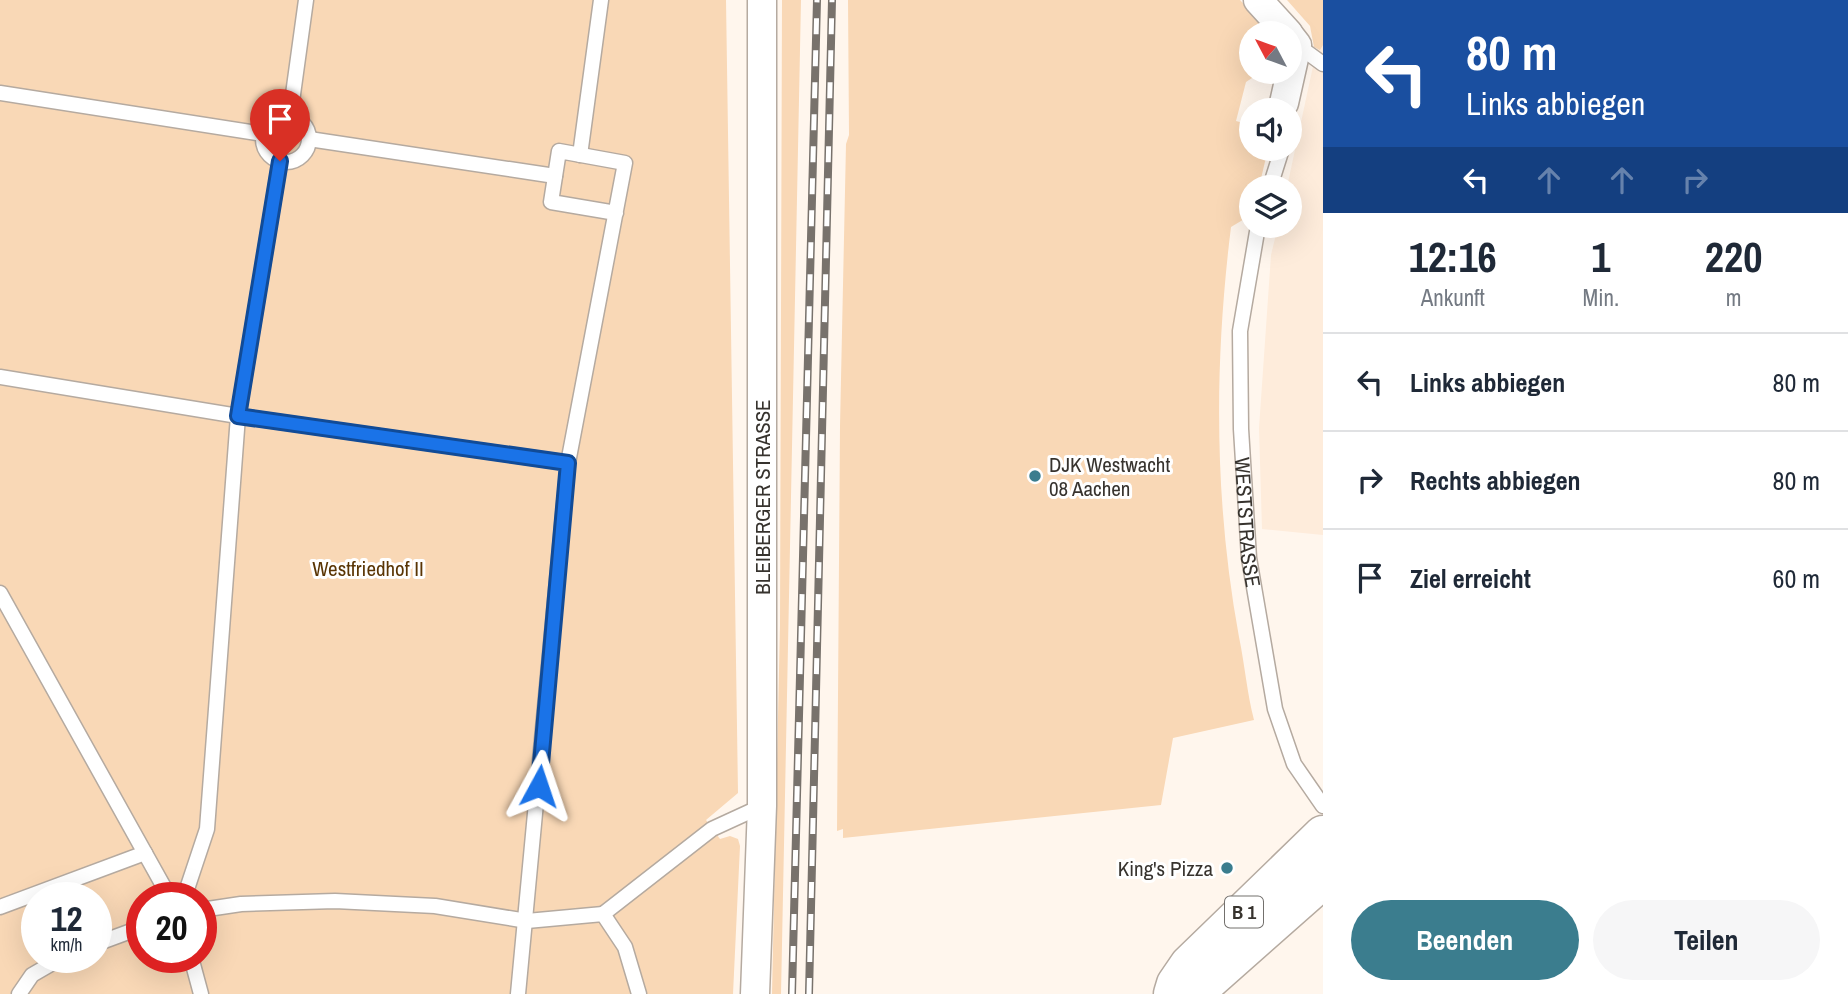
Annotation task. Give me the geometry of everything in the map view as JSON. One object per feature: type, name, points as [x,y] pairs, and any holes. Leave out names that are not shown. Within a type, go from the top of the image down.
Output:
[{"type":"main road","name":"B 1","points":[[1173,994],[1176,984],[1189,965],[1323,835]]},
{"type":"main road","name":"B 1","points":[[1190,994],[1208,982],[1323,879]]},
{"type":"street","name":"BLEIBERGER STRASSE","points":[[755,994],[762,806],[762,0]]},
{"type":"street","points":[[1258,0],[1276,21]]},
{"type":"lane","points":[[290,116],[306,0]]},
{"type":"lane","points":[[580,155],[601,0]]},
{"type":"lane","points":[[1302,47],[1323,64]]},
{"type":"lane","points":[[0,93],[263,134]]},
{"type":"lane","points":[[290,116],[303,123],[309,139],[304,153],[298,158],[280,161],[267,152],[263,134],[274,118],[290,116]]},
{"type":"lane","points":[[309,139],[555,176]]},
{"type":"lane","points":[[518,994],[527,921],[568,463],[616,213],[625,163],[559,151],[551,202],[616,213]]},
{"type":"lane","points":[[189,882],[207,829],[238,416],[280,161]]},
{"type":"lane","name":"WESTSTRASSE","points":[[1256,238],[1240,331],[1241,429],[1249,558],[1275,709],[1294,764],[1323,806]]},
{"type":"lane","points":[[0,377],[238,416],[568,463]]},
{"type":"lane","points":[[1,597],[161,882]]},
{"type":"lane","points":[[217,908],[241,904],[335,901],[435,906],[527,921],[603,914],[712,829],[762,806]]},
{"type":"lane","points":[[0,907],[145,853]]},
{"type":"lane","points":[[603,914],[625,947],[639,994]]},
{"type":"lane","points":[[19,994],[35,973]]},
{"type":"lane","points":[[195,973],[201,994]]},
{"type":"shaded area","points":[[1323,20],[1323,535],[1262,529],[1259,428],[1271,255],[1275,238],[1302,238],[1302,175],[1290,175],[1293,161],[1302,161],[1302,117]]},
{"type":"green space","name":"Westfriedhof II","points":[[0,0],[726,0],[738,793],[706,820],[720,839],[730,836],[738,839],[740,846],[733,994],[0,994]]},
{"type":"green space","points":[[782,0],[801,0],[781,994],[772,994],[780,625]]},
{"type":"green space","name":"DJK Westwacht 08 Aachen","points":[[848,0],[1240,0],[1260,21],[1239,21],[1239,84],[1245,84],[1242,98],[1239,98],[1236,121],[1239,122],[1239,161],[1265,161],[1262,175],[1239,175],[1239,222],[1231,227],[1219,381],[1225,535],[1254,720],[1173,738],[1161,805],[843,838],[843,829],[837,831],[840,426],[846,144],[849,135]]},
{"type":"green space","points":[[1287,0],[1323,0],[1323,45],[1320,50],[1314,47],[1310,26]]},
{"type":"railway","points":[[792,994],[817,0]]},
{"type":"railway","points":[[809,994],[832,0]]},
{"type":"place","name":"DJK Westwacht 08 Aachen","points":[[1035,476]]},
{"type":"place","name":"King's Pizza","points":[[1227,868]]},
{"type":"route","points":[[280,161],[238,416],[568,463],[539,786]]}]
